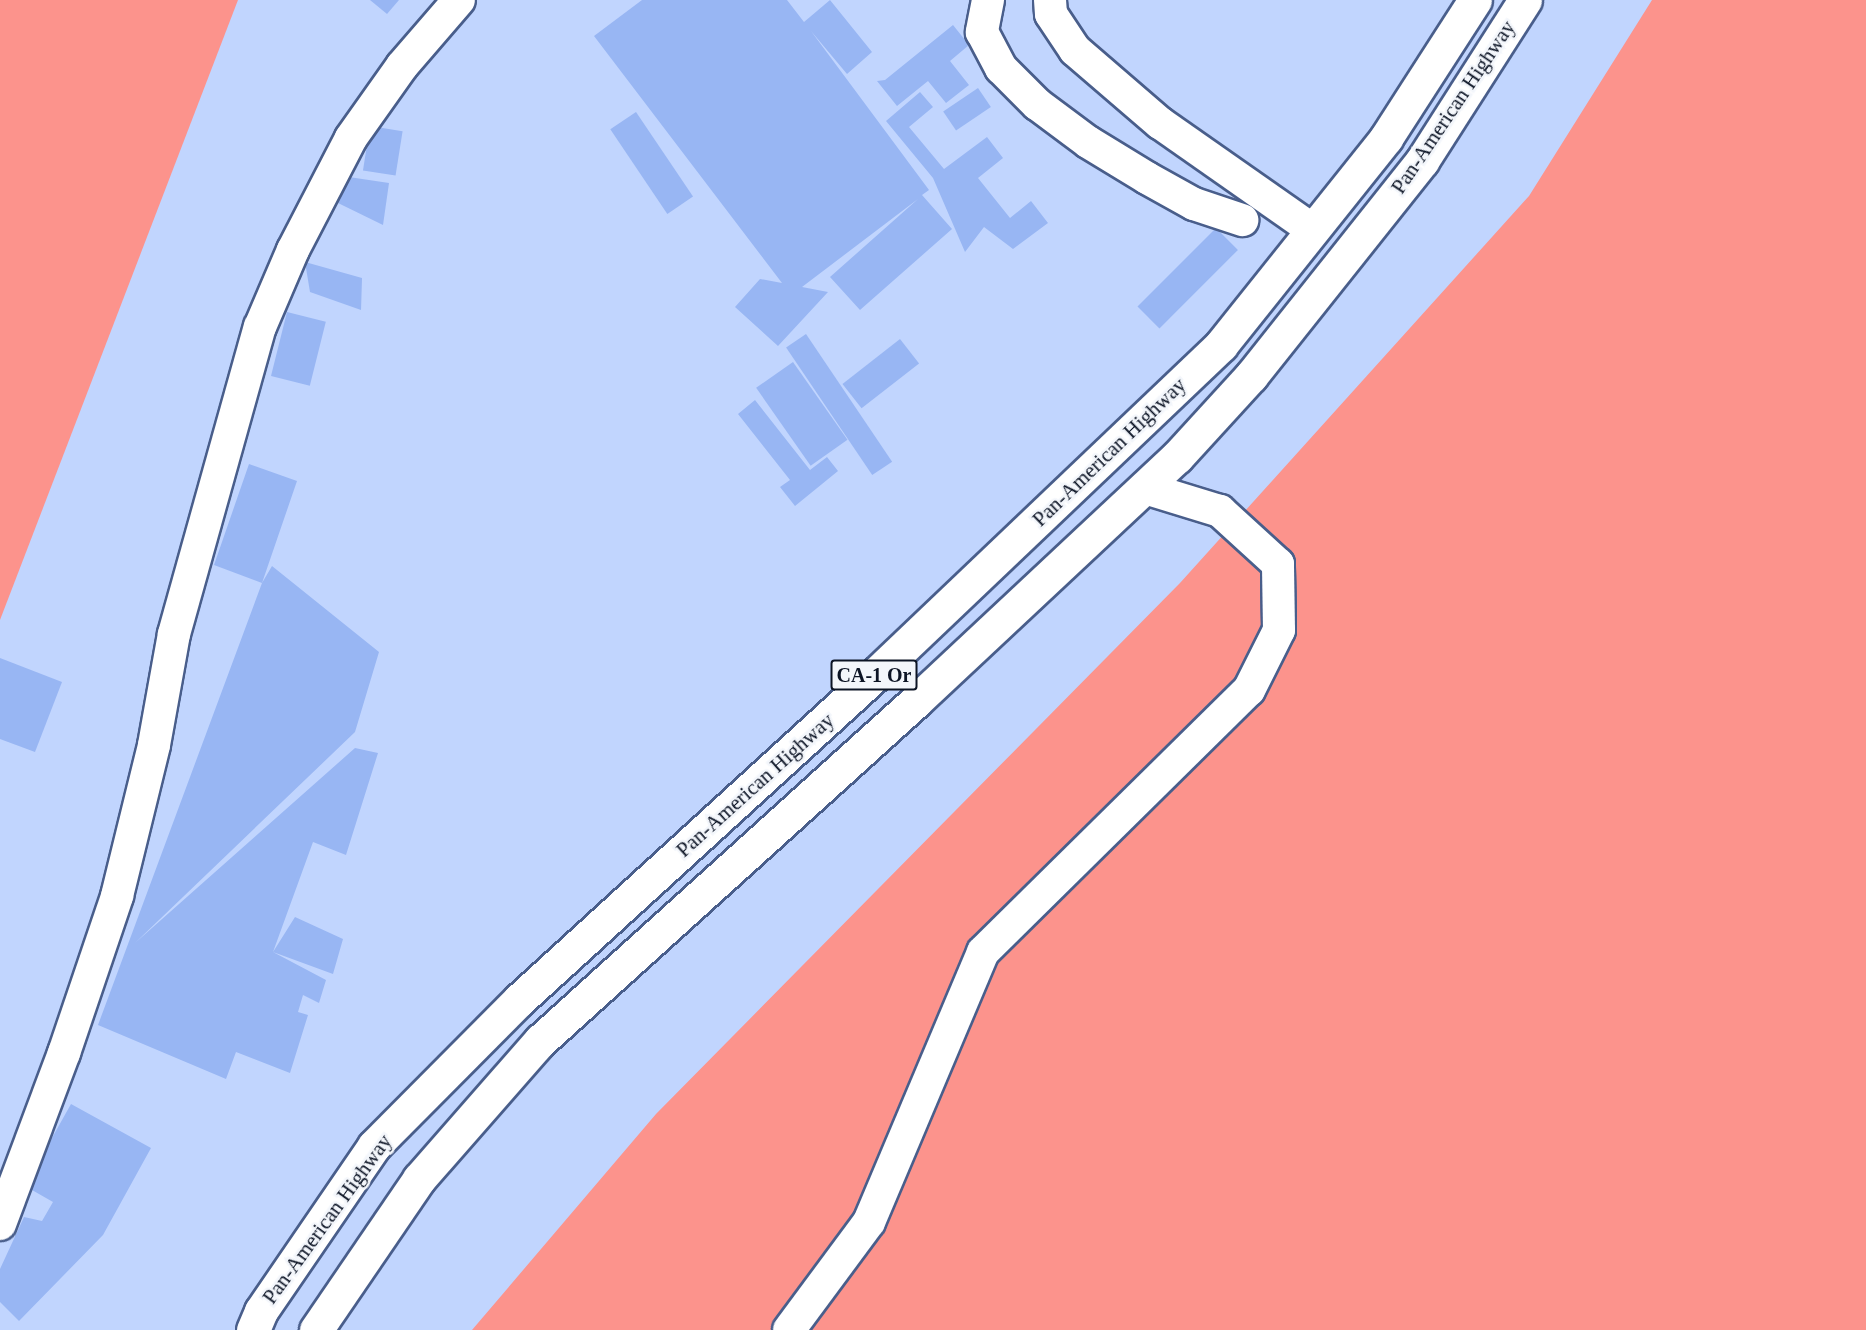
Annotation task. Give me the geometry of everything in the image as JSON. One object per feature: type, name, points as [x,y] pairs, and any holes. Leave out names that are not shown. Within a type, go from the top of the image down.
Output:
[{"type":"highway","name":"Pan-American Highway","points":[[253,1330],[261,1311],[374,1146],[519,1000],[881,669],[1143,422],[1221,345],[1386,138],[1475,0]]},
{"type":"highway","name":"Pan-American Highway","points":[[316,1330],[419,1179],[540,1041],[1145,488],[1251,376],[1422,161],[1525,0]]},
{"type":"highway","points":[[1271,282],[1305,308]]},
{"type":"street","points":[[0,1224],[64,1053],[117,896],[154,746],[174,634],[260,327],[293,250],[351,138],[402,66],[459,0]]},
{"type":"street","points":[[988,0],[982,32],[1001,68],[1037,104],[1088,142],[1147,178],[1194,204],[1242,220]]},
{"type":"street","points":[[1050,0],[1051,14],[1075,50],[1160,123],[1313,230]]},
{"type":"street","points":[[789,1330],[868,1222],[983,952],[1249,690],[1279,630],[1278,564],[1220,511],[1145,488]]},
{"type":"shaded area","points":[[0,0],[238,0],[0,620]]},
{"type":"shaded area","points":[[1652,0],[1866,0],[1866,1330],[472,1330],[656,1114],[1180,583],[1529,196]]},
{"type":"building","points":[[370,0],[399,0],[387,14]]},
{"type":"building","points":[[642,0],[787,0],[804,22],[830,0],[872,52],[847,74],[811,31],[929,190],[922,195],[952,229],[860,310],[830,277],[918,199],[802,287],[828,292],[778,346],[735,307],[760,279],[782,283],[594,36]]},
{"type":"building","points":[[953,25],[969,45],[950,61],[969,85],[946,103],[928,81],[897,106],[877,81],[885,80]]},
{"type":"building","points":[[978,88],[991,107],[956,131],[943,111]]},
{"type":"building","points":[[920,92],[933,107],[909,127],[944,169],[987,137],[1003,158],[978,178],[1010,218],[1031,201],[1048,223],[1013,249],[984,227],[965,252],[933,178],[886,121]]},
{"type":"building","points":[[636,112],[693,197],[667,214],[610,129]]},
{"type":"building","points":[[370,126],[403,131],[396,176],[363,170]]},
{"type":"building","points":[[342,176],[389,183],[383,225],[338,203]]},
{"type":"building","points":[[1216,228],[1238,250],[1159,328],[1138,306]]},
{"type":"building","points":[[305,262],[362,278],[361,310],[310,292]]},
{"type":"building","points":[[287,312],[326,322],[310,386],[271,376]]},
{"type":"building","points":[[806,334],[892,462],[872,475],[786,347]]},
{"type":"building","points":[[900,339],[919,363],[862,408],[842,384]]},
{"type":"building","points":[[793,362],[847,440],[811,466],[756,388]]},
{"type":"building","points":[[755,400],[810,470],[827,457],[838,471],[795,506],[780,487],[790,480],[738,414]]},
{"type":"building","points":[[249,464],[297,481],[262,583],[214,565]]},
{"type":"building","points":[[272,566],[379,652],[355,732],[135,943],[355,748],[378,753],[346,855],[313,842],[273,952],[326,980],[319,1003],[303,995],[298,1012],[308,1015],[290,1073],[236,1052],[226,1079],[98,1025],[262,583]]},
{"type":"building","points":[[0,658],[62,682],[35,752],[0,739]]},
{"type":"building","points":[[295,917],[343,939],[333,974],[273,952]]},
{"type":"building","points":[[71,1104],[151,1148],[103,1235],[19,1321],[0,1302],[0,1269],[24,1217],[42,1221],[53,1202],[25,1186]]}]
